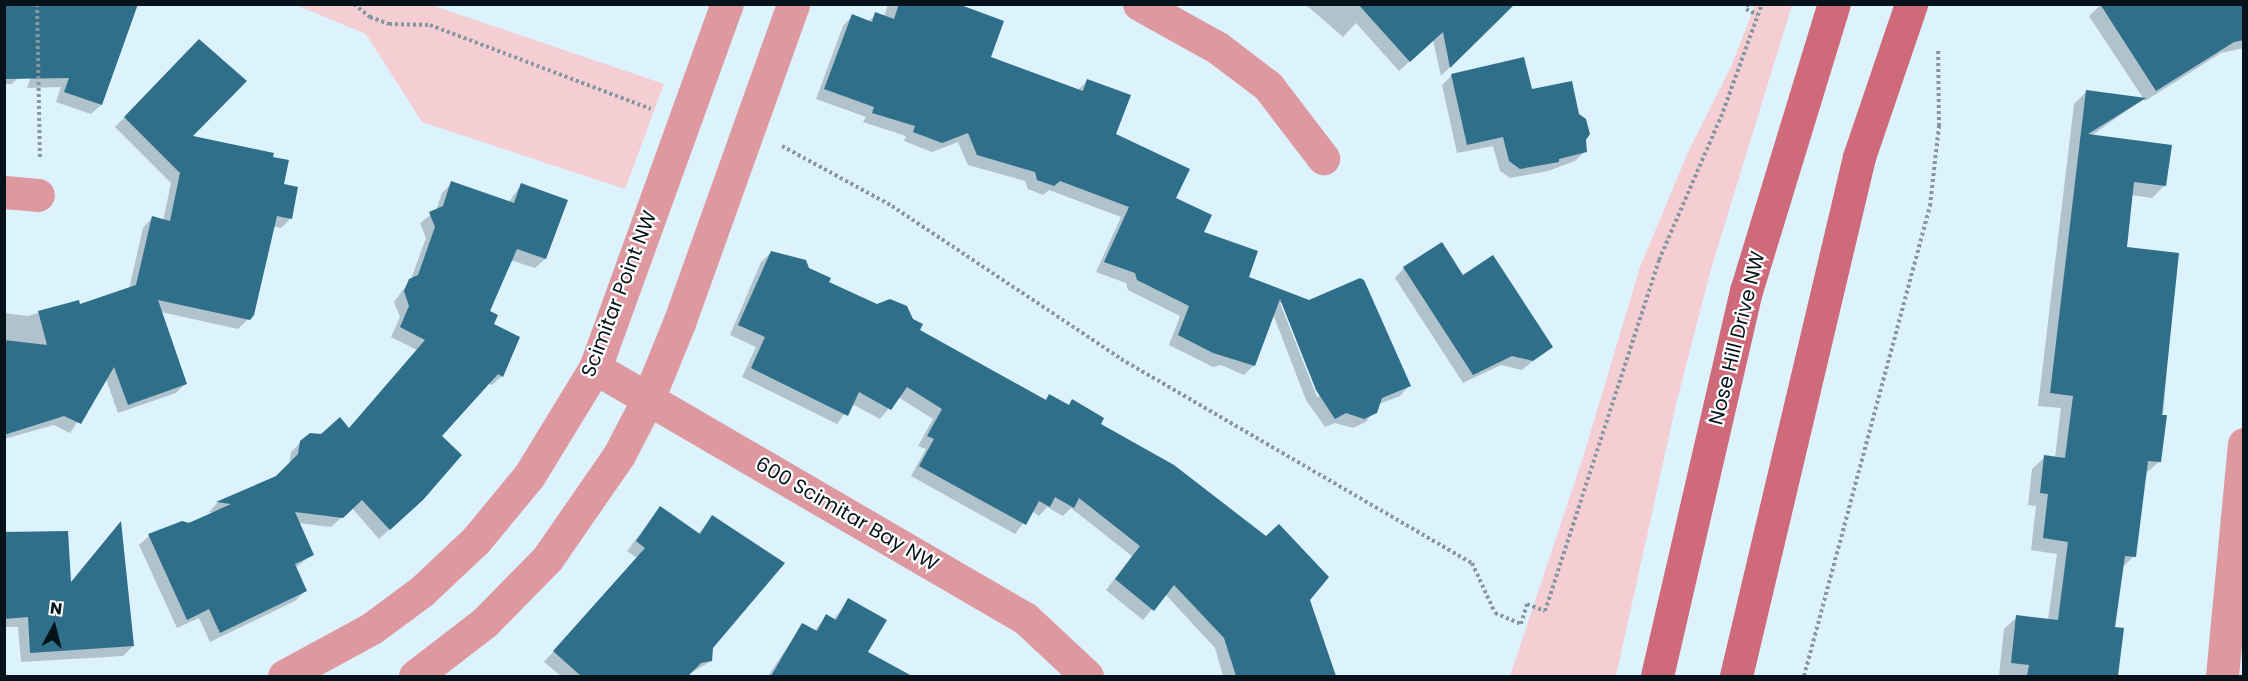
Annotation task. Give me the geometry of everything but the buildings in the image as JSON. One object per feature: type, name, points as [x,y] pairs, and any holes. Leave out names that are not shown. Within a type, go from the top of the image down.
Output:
[{"type":"main road","name":"Nose Hill Drive NW","points":[[1657,676],[1746,291],[1834,4]]},
{"type":"main road","points":[[1736,676],[1859,157],[1911,4]]},
{"type":"street","name":"Scimitar Point NW","points":[[284,676],[372,628],[422,591],[476,540],[529,476],[595,368],[727,4]]},
{"type":"street","points":[[415,676],[484,622],[547,559],[613,465],[648,399],[793,4]]},
{"type":"street","points":[[1139,4],[1218,48],[1268,86],[1323,158]]},
{"type":"street","points":[[4,192],[38,195]]},
{"type":"street","name":"600 Scimitar Bay NW","points":[[595,368],[1025,618],[1088,676]]},
{"type":"street","points":[[2229,670],[2244,444]]},
{"type":"path","points":[[37,4],[42,119],[38,195]]},
{"type":"path","points":[[354,4],[370,17],[389,24],[430,26],[656,111]]},
{"type":"path","points":[[1748,4],[1746,9],[1758,15]]},
{"type":"path","points":[[774,141],[892,206],[1122,359],[1472,563],[1495,613],[1521,624],[1527,604],[1545,610],[1659,260],[1721,117],[1762,4]]},
{"type":"path","points":[[1804,676],[1930,206],[1939,126],[1938,43]]},
{"type":"shaded area","points":[[296,5],[431,5],[664,84],[625,189],[422,122],[366,34]]},
{"type":"shaded area","points":[[1755,5],[1792,5],[1711,269],[1676,404],[1616,676],[1510,676],[1585,451],[1640,267],[1689,150],[1731,67]]}]
